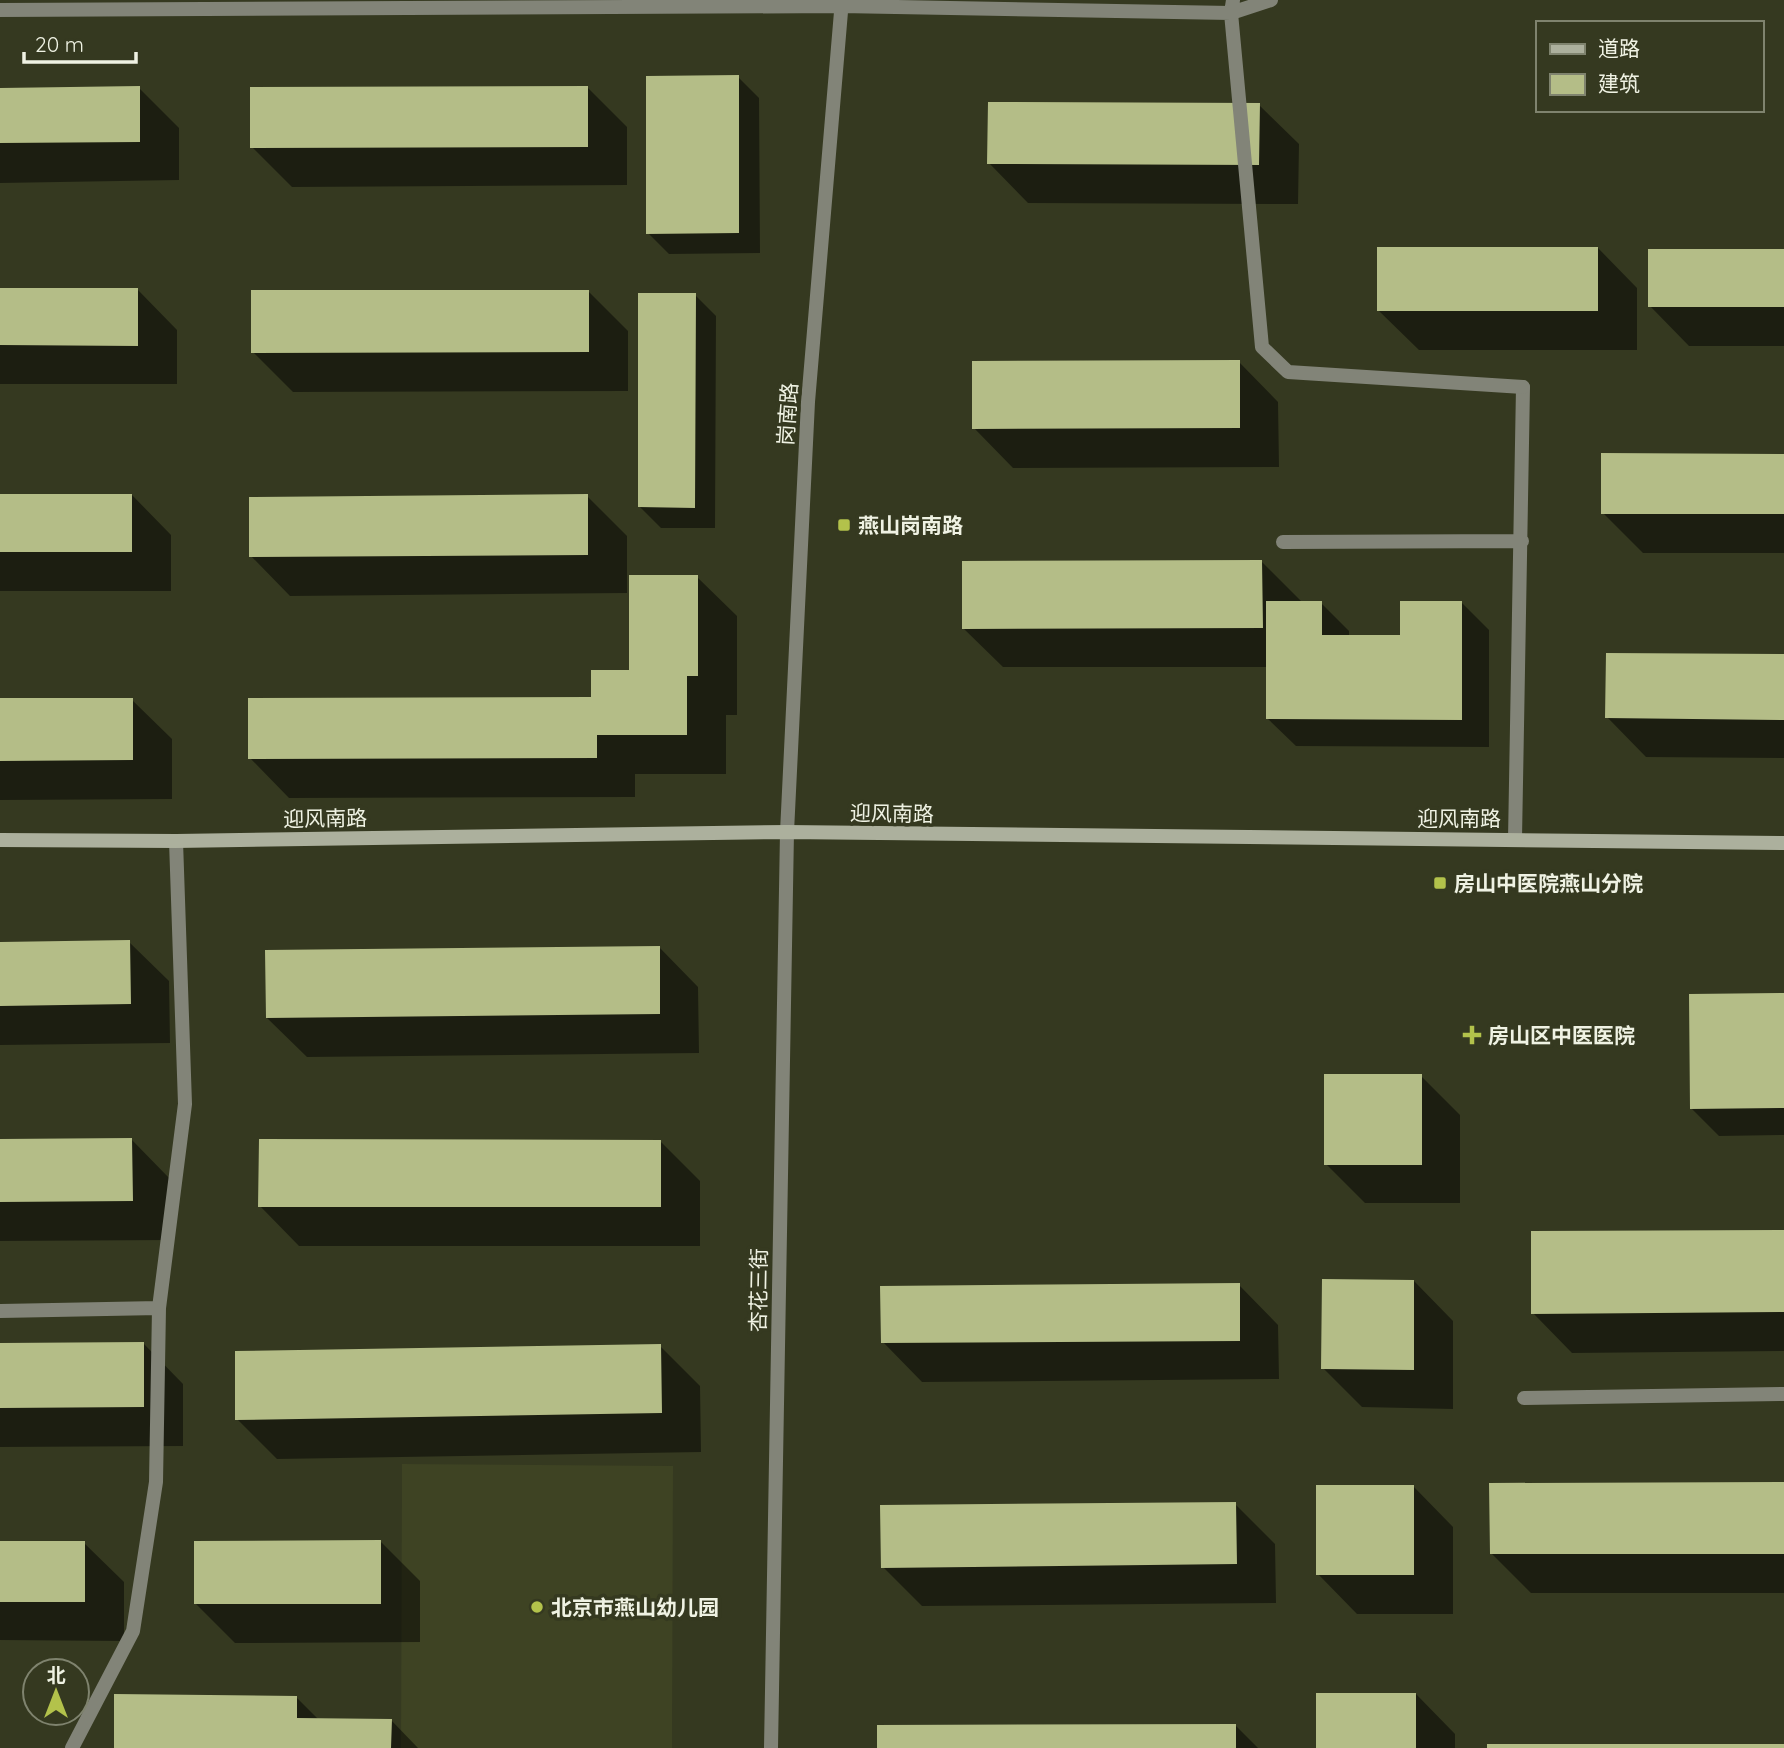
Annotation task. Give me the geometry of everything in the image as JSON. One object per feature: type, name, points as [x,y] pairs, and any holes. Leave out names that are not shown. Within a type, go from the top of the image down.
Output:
[{"type":"street","points":[[0,10],[462,4],[841,3],[1232,7],[1271,0]]},
{"type":"street","name":"岗南路","points":[[787,832],[808,402],[841,3]]},
{"type":"street","points":[[1232,7],[1262,347],[1288,372],[1522,387],[1522,541],[1515,839]]},
{"type":"street","points":[[1283,542],[1522,541]]},
{"type":"street","name":"迎风南路","points":[[0,840],[176,841],[787,832],[1784,843]]},
{"type":"street","name":"杏花三街","points":[[771,1748],[787,832]]},
{"type":"street","points":[[72,1748],[133,1631],[156,1482],[159,1308],[185,1104],[176,841]]},
{"type":"street","points":[[0,1311],[159,1308]]},
{"type":"street","points":[[1524,1398],[1784,1394]]},
{"type":"shaded area","name":"北京市燕山幼儿园","points":[[402,1464],[673,1466],[672,1748],[401,1748]]},
{"type":"building","points":[[739,75],[739,233],[646,234],[646,76]]},
{"type":"building","points":[[140,86],[140,142],[0,143],[0,88]]},
{"type":"building","points":[[588,86],[588,147],[250,148],[250,87]]},
{"type":"building","points":[[988,102],[1260,103],[1259,165],[987,164]]},
{"type":"building","points":[[1377,247],[1598,247],[1598,311],[1377,311]]},
{"type":"building","points":[[1648,249],[1784,249],[1784,307],[1648,307]]},
{"type":"building","points":[[0,288],[138,288],[138,346],[0,345]]},
{"type":"building","points":[[251,290],[589,290],[589,352],[251,353]]},
{"type":"building","points":[[638,293],[696,293],[695,508],[638,507]]},
{"type":"building","points":[[1240,360],[1240,428],[972,429],[972,361]]},
{"type":"building","points":[[1601,453],[1784,454],[1784,514],[1601,514]]},
{"type":"building","points":[[0,494],[132,494],[132,552],[0,552]]},
{"type":"building","points":[[588,494],[588,555],[249,557],[249,497]]},
{"type":"building","points":[[1262,560],[1263,628],[962,629],[962,561]]},
{"type":"building","points":[[629,575],[698,575],[698,676],[687,676],[687,735],[597,735],[597,758],[248,759],[248,698],[591,697],[591,670],[629,670]]},
{"type":"building","points":[[1266,601],[1322,601],[1322,635],[1400,635],[1400,601],[1462,601],[1462,720],[1266,719]]},
{"type":"building","points":[[1606,653],[1784,654],[1784,720],[1605,718]]},
{"type":"building","points":[[0,698],[133,698],[133,760],[0,761]]},
{"type":"building","points":[[130,940],[131,1004],[0,1006],[0,942]]},
{"type":"building","points":[[660,946],[660,1014],[266,1018],[265,950]]},
{"type":"building","points":[[1784,993],[1784,1108],[1690,1109],[1689,994]]},
{"type":"building","points":[[1324,1074],[1422,1074],[1422,1165],[1324,1165]]},
{"type":"building","points":[[132,1138],[133,1201],[0,1202],[0,1139]]},
{"type":"building","points":[[259,1139],[661,1140],[661,1207],[258,1207]]},
{"type":"building","points":[[1784,1230],[1784,1312],[1531,1314],[1531,1231]]},
{"type":"building","points":[[1322,1279],[1414,1280],[1414,1370],[1321,1369]]},
{"type":"building","points":[[1240,1283],[1240,1341],[881,1343],[880,1286]]},
{"type":"building","points":[[144,1342],[144,1407],[0,1408],[0,1343]]},
{"type":"building","points":[[661,1344],[662,1413],[235,1420],[235,1351]]},
{"type":"building","points":[[1784,1482],[1784,1554],[1490,1554],[1489,1483]]},
{"type":"building","points":[[1316,1485],[1414,1485],[1414,1575],[1316,1575]]},
{"type":"building","points":[[1236,1502],[1237,1564],[881,1568],[880,1505]]},
{"type":"building","points":[[381,1540],[381,1604],[194,1604],[194,1541]]},
{"type":"building","points":[[0,1541],[85,1541],[85,1602],[0,1602]]},
{"type":"building","points":[[1316,1693],[1416,1693],[1416,1748],[1316,1748]]},
{"type":"building","points":[[114,1694],[297,1696],[297,1718],[392,1719],[391,1748],[114,1748]]},
{"type":"building","points":[[1236,1724],[1236,1748],[877,1748],[877,1725]]},
{"type":"building","points":[[1487,1744],[1784,1744],[1784,1748],[1487,1748]]},
{"type":"place","name":"燕山岗南路","points":[[844,525]]},
{"type":"place","name":"房山中医院燕山分院","points":[[1440,883]]},
{"type":"place","name":"房山区中医医院","points":[[1472,1035]]},
{"type":"place","name":"北京市燕山幼儿园","points":[[537,1607]]}]
